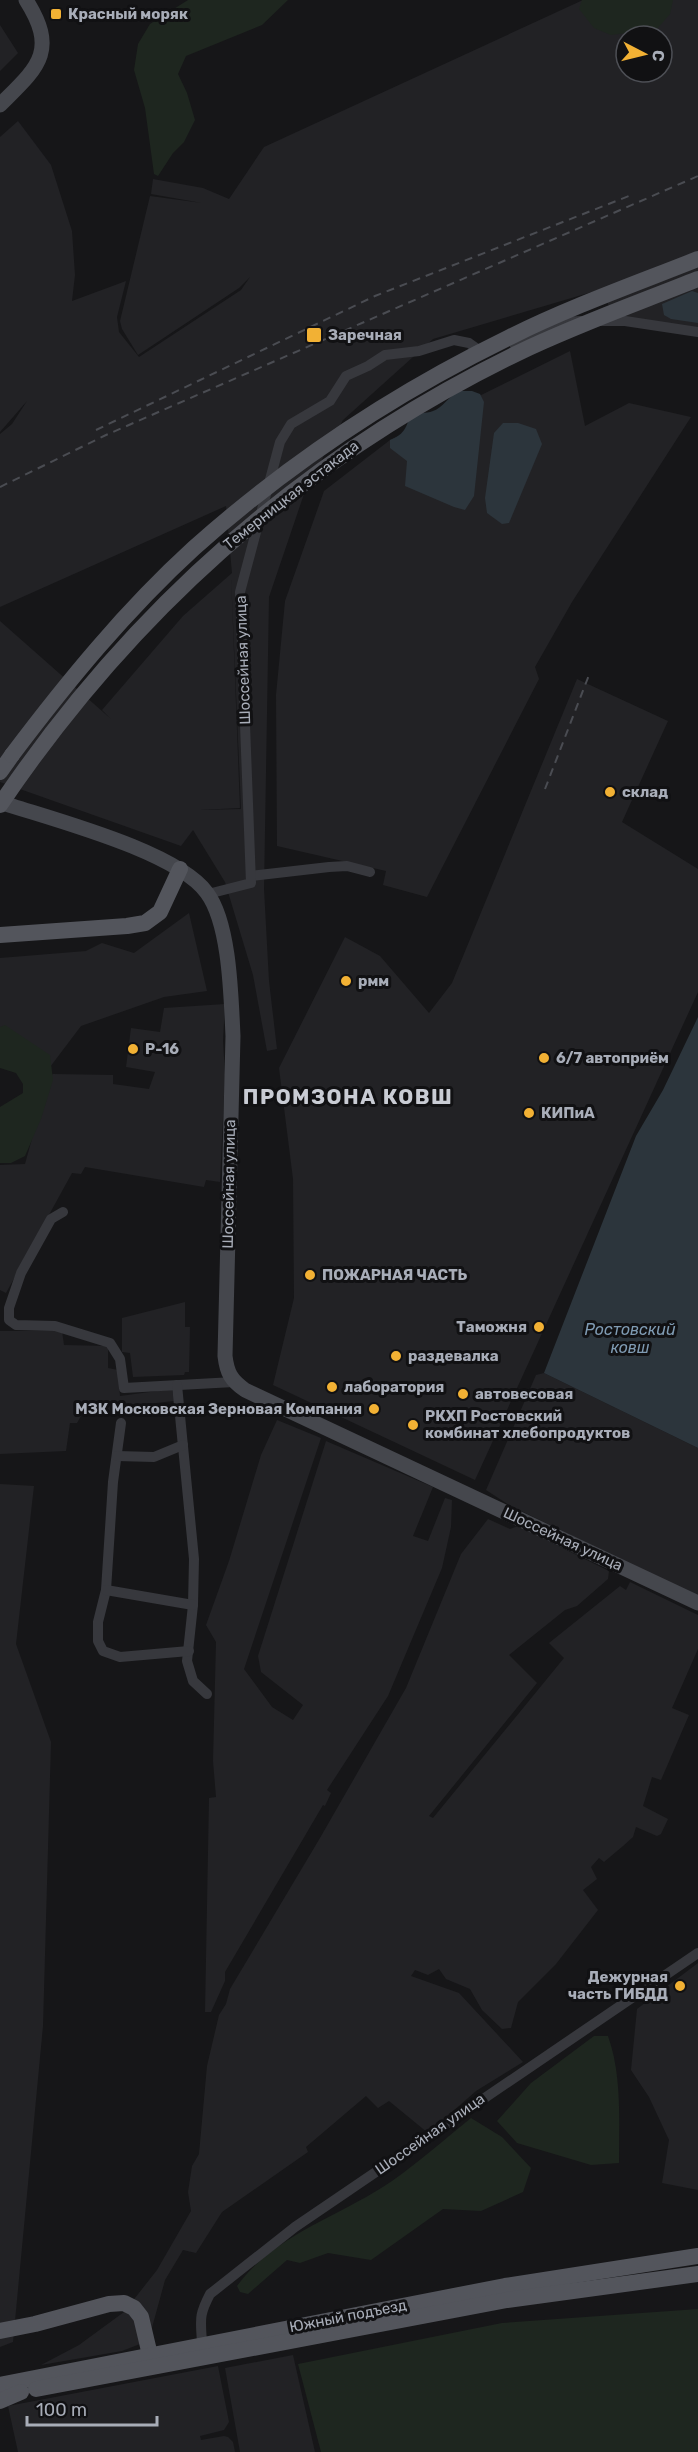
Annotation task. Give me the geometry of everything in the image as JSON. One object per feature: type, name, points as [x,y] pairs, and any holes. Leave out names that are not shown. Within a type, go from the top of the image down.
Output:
[{"type":"main road","points":[[0,105],[37,67],[43,47],[41,29],[26,0]]},
{"type":"main road","name":"Темерницкая эстакада","points":[[0,772],[63,689],[134,609],[194,549],[303,460],[402,395],[501,341],[561,313],[698,259]]},
{"type":"main road","name":"Темерницкая эстакада","points":[[0,803],[71,707],[148,620],[206,562],[311,476],[361,441],[465,380],[568,330],[698,279]]},
{"type":"main road","name":"Шоссейная улица","points":[[0,803],[124,844],[175,866],[208,894],[218,916],[225,947],[233,1036],[225,1356],[227,1372],[234,1382],[245,1390],[698,1603]]},
{"type":"main road","points":[[0,928],[123,920],[141,916],[154,908],[175,866]]},
{"type":"main road","points":[[0,935],[127,927],[146,923],[160,912],[175,866]]},
{"type":"main road","name":"Южный подъезд","points":[[0,2385],[505,2286],[698,2256]]},
{"type":"main road","name":"Южный подъезд","points":[[0,2396],[507,2300],[698,2274]]},
{"type":"main road","points":[[0,2331],[109,2304],[124,2303],[134,2308],[141,2317],[150,2355]]},
{"type":"main road","points":[[0,2401],[21,2392]]},
{"type":"street","name":"Шоссейная улица","points":[[251,880],[240,592],[280,442],[291,424],[330,401],[346,376],[390,353],[419,351],[459,340],[489,355],[564,322],[573,321],[625,321],[698,332]]},
{"type":"street","points":[[208,894],[251,880],[328,867],[347,866],[370,872]]},
{"type":"street","points":[[63,1212],[51,1219],[21,1273],[9,1308],[9,1320],[16,1325],[66,1329],[110,1343],[120,1359],[124,1388],[234,1382]]},
{"type":"street","points":[[177,1385],[194,1559],[188,1669],[193,1681],[207,1694]]},
{"type":"street","points":[[122,1423],[112,1482],[106,1590],[98,1622],[98,1641],[103,1651],[120,1657],[189,1651]]},
{"type":"street","points":[[117,1456],[154,1457],[183,1445]]},
{"type":"street","points":[[106,1590],[193,1605]]},
{"type":"street","name":"Шоссейная улица","points":[[202,2344],[200,2329],[202,2310],[210,2294],[285,2235],[469,2107],[698,1953]]},
{"type":"shaded area","points":[[188,0],[288,0],[262,25],[186,56],[178,74],[187,93],[195,120],[184,142],[173,153],[158,176],[154,174],[145,108],[134,70],[138,44],[150,24]]},
{"type":"shaded area","points":[[582,0],[673,0],[670,14],[661,24],[614,24],[614,35],[611,35],[594,28],[579,9]]},
{"type":"shaded area","points":[[583,0],[698,0],[698,329],[614,319],[602,289],[433,339],[343,420],[305,491],[269,597],[264,889],[269,981],[277,1049],[267,1051],[253,975],[225,882],[193,830],[181,846],[0,782],[0,621],[111,719],[102,710],[183,616],[232,573],[226,506],[0,607],[0,434],[12,424],[27,401],[0,432],[0,137],[18,121],[51,165],[72,231],[75,275],[72,301],[126,281],[117,317],[119,332],[139,357],[241,290],[250,277],[239,288],[138,355],[122,329],[120,321],[150,196],[202,203],[151,194],[153,179],[203,188],[229,199],[264,147]],"holes":[[[231,575],[241,809],[200,810],[240,808]]]},
{"type":"shaded area","points":[[0,25],[18,53],[0,71]]},
{"type":"shaded area","points":[[570,351],[585,426],[629,403],[691,417],[572,602],[535,667],[539,679],[427,897],[383,885],[386,871],[277,846],[276,695],[285,601],[324,491],[390,440]]},
{"type":"shaded area","name":"РКХП Ростовский комбинат хлебопродуктов","points":[[577,679],[668,721],[622,822],[698,869],[698,992],[475,1480],[273,1385],[294,1298],[293,1179],[279,1068],[345,937],[380,956],[429,1013],[452,983]]},
{"type":"shaded area","points":[[189,913],[207,991],[164,997],[81,1026],[50,1067],[0,1065],[0,958],[86,951],[102,943],[134,953]]},
{"type":"shaded area","points":[[225,1004],[223,1041],[225,1074],[220,1182],[206,1180],[204,1187],[85,1167],[81,1174],[72,1173],[6,1293],[0,1290],[0,1165],[25,1164],[49,1077],[53,1074],[113,1075],[113,1084],[149,1089],[155,1072],[126,1067],[131,1028],[160,1032],[164,1008]]},
{"type":"shaded area","points":[[5,1025],[50,1055],[53,1080],[41,1119],[25,1156],[11,1163],[0,1163],[0,1107],[23,1093],[23,1084],[16,1073],[0,1068],[0,1027]]},
{"type":"shaded area","points":[[185,1302],[185,1327],[190,1327],[189,1372],[185,1372],[184,1375],[133,1377],[130,1353],[122,1352],[122,1318]]},
{"type":"shaded area","points":[[0,1331],[62,1331],[64,1345],[108,1346],[108,1368],[118,1370],[120,1396],[172,1389],[174,1401],[129,1406],[129,1404],[119,1404],[114,1406],[113,1410],[102,1411],[102,1414],[93,1414],[92,1408],[85,1409],[77,1423],[70,1423],[66,1451],[0,1454]]},
{"type":"shaded area","points":[[544,1373],[698,1448],[698,1597],[509,1505],[486,1490],[536,1375]]},
{"type":"shaded area","points":[[277,1420],[321,1438],[244,1669],[272,1707],[293,1720],[303,1705],[261,1672],[258,1656],[326,1441],[433,1487],[413,1536],[428,1541],[445,1498],[452,1500],[451,1527],[442,1568],[388,1696],[327,1790],[331,1793],[325,1806],[323,1805],[225,1972],[225,1981],[211,2012],[205,2012],[209,1798],[216,1797],[213,1761],[216,1642],[206,1625],[229,1561],[261,1455]]},
{"type":"shaded area","points":[[0,1484],[34,1486],[16,1644],[51,1742],[43,2026],[13,2342],[0,2347]]},
{"type":"shaded area","points":[[488,1519],[510,1529],[518,1526],[609,1571],[608,1579],[577,1606],[565,1610],[509,1655],[537,1683],[429,1816],[433,1818],[564,1658],[549,1643],[620,1586],[626,1590],[630,1582],[698,1615],[698,1649],[672,1708],[689,1715],[661,1780],[652,1777],[643,1806],[668,1819],[661,1834],[657,1836],[636,1827],[633,1837],[623,1846],[604,1862],[599,1858],[591,1867],[597,1879],[583,1890],[598,1910],[556,1964],[518,2002],[511,2028],[502,2029],[482,2010],[470,1989],[446,1979],[439,1969],[428,1975],[415,1970],[411,1976],[459,1993],[523,2062],[476,2091],[428,2133],[389,2101],[378,2108],[366,2096],[306,2147],[308,2152],[222,2212],[196,2253],[183,2250],[165,2280],[150,2335],[140,2344],[122,2351],[41,2365],[79,2345],[124,2312],[157,2270],[191,2211],[188,2192],[192,2166],[199,2154],[207,2066],[219,2015],[226,2004],[230,1989],[406,1688],[461,1554]]},
{"type":"shaded area","points":[[698,1963],[698,2190],[662,2183],[669,2140],[649,2097],[631,2070],[637,2009]]},
{"type":"shaded area","points":[[594,2036],[608,2036],[616,2066],[619,2098],[619,2163],[591,2165],[517,2143],[497,2121],[531,2083]]},
{"type":"shaded area","points":[[471,2118],[502,2137],[531,2168],[523,2192],[481,2211],[443,2209],[371,2260],[328,2253],[300,2263],[287,2260],[248,2294],[240,2292],[237,2286],[252,2268],[270,2253],[289,2239],[392,2181]]},
{"type":"shaded area","points":[[698,2309],[698,2452],[321,2452],[298,2364],[502,2323]]},
{"type":"shaded area","points":[[293,2355],[315,2452],[240,2452],[225,2368]]},
{"type":"shaded area","points":[[218,2366],[229,2422],[224,2430],[200,2436],[201,2440],[228,2437],[233,2442],[235,2452],[18,2452],[8,2406]]},
{"type":"water","points":[[692,291],[698,293],[698,323],[671,319],[664,315],[662,304]]},
{"type":"water","points":[[460,391],[480,394],[484,402],[474,496],[465,510],[405,486],[407,461],[390,448],[390,440],[403,431],[410,416],[437,409]]},
{"type":"water","points":[[503,423],[518,423],[536,429],[542,444],[509,523],[502,524],[487,513],[485,498],[494,433]]},
{"type":"water","name":"Ростовский ковш","points":[[698,1017],[698,1448],[544,1373],[636,1136],[663,1090]]},
{"type":"railway","points":[[0,487],[106,435],[698,176]]},
{"type":"railway","points":[[96,430],[375,296],[634,194]]},
{"type":"railway","points":[[545,789],[589,675]]},
{"type":"place","name":"Красный моряк","points":[[56,14]]},
{"type":"place","name":"Заречная","points":[[314,335]]},
{"type":"place","name":"склад","points":[[610,792]]},
{"type":"place","name":"рмм","points":[[346,981]]},
{"type":"place","name":"Р-16","points":[[133,1049]]},
{"type":"place","name":"6/7 автоприём","points":[[544,1058]]},
{"type":"place","name":"КИПиА","points":[[529,1113]]},
{"type":"place","name":"ПОЖАРНАЯ ЧАСТЬ","points":[[310,1275]]},
{"type":"place","name":"Таможня","points":[[539,1327]]},
{"type":"place","name":"раздевалка","points":[[396,1356]]},
{"type":"place","name":"лаборатория","points":[[332,1387]]},
{"type":"place","name":"автовесовая","points":[[463,1394]]},
{"type":"place","name":"МЗК Московская Зерновая Компания","points":[[374,1409]]},
{"type":"place","name":"РКХП Ростовский комбинат хлебопродуктов","points":[[413,1425]]},
{"type":"place","name":"Дежурная часть ГИБДД","points":[[680,1986]]},
{"type":"district","name":"ПРОМЗОНА КОВШ","points":[[348,1097]]}]
